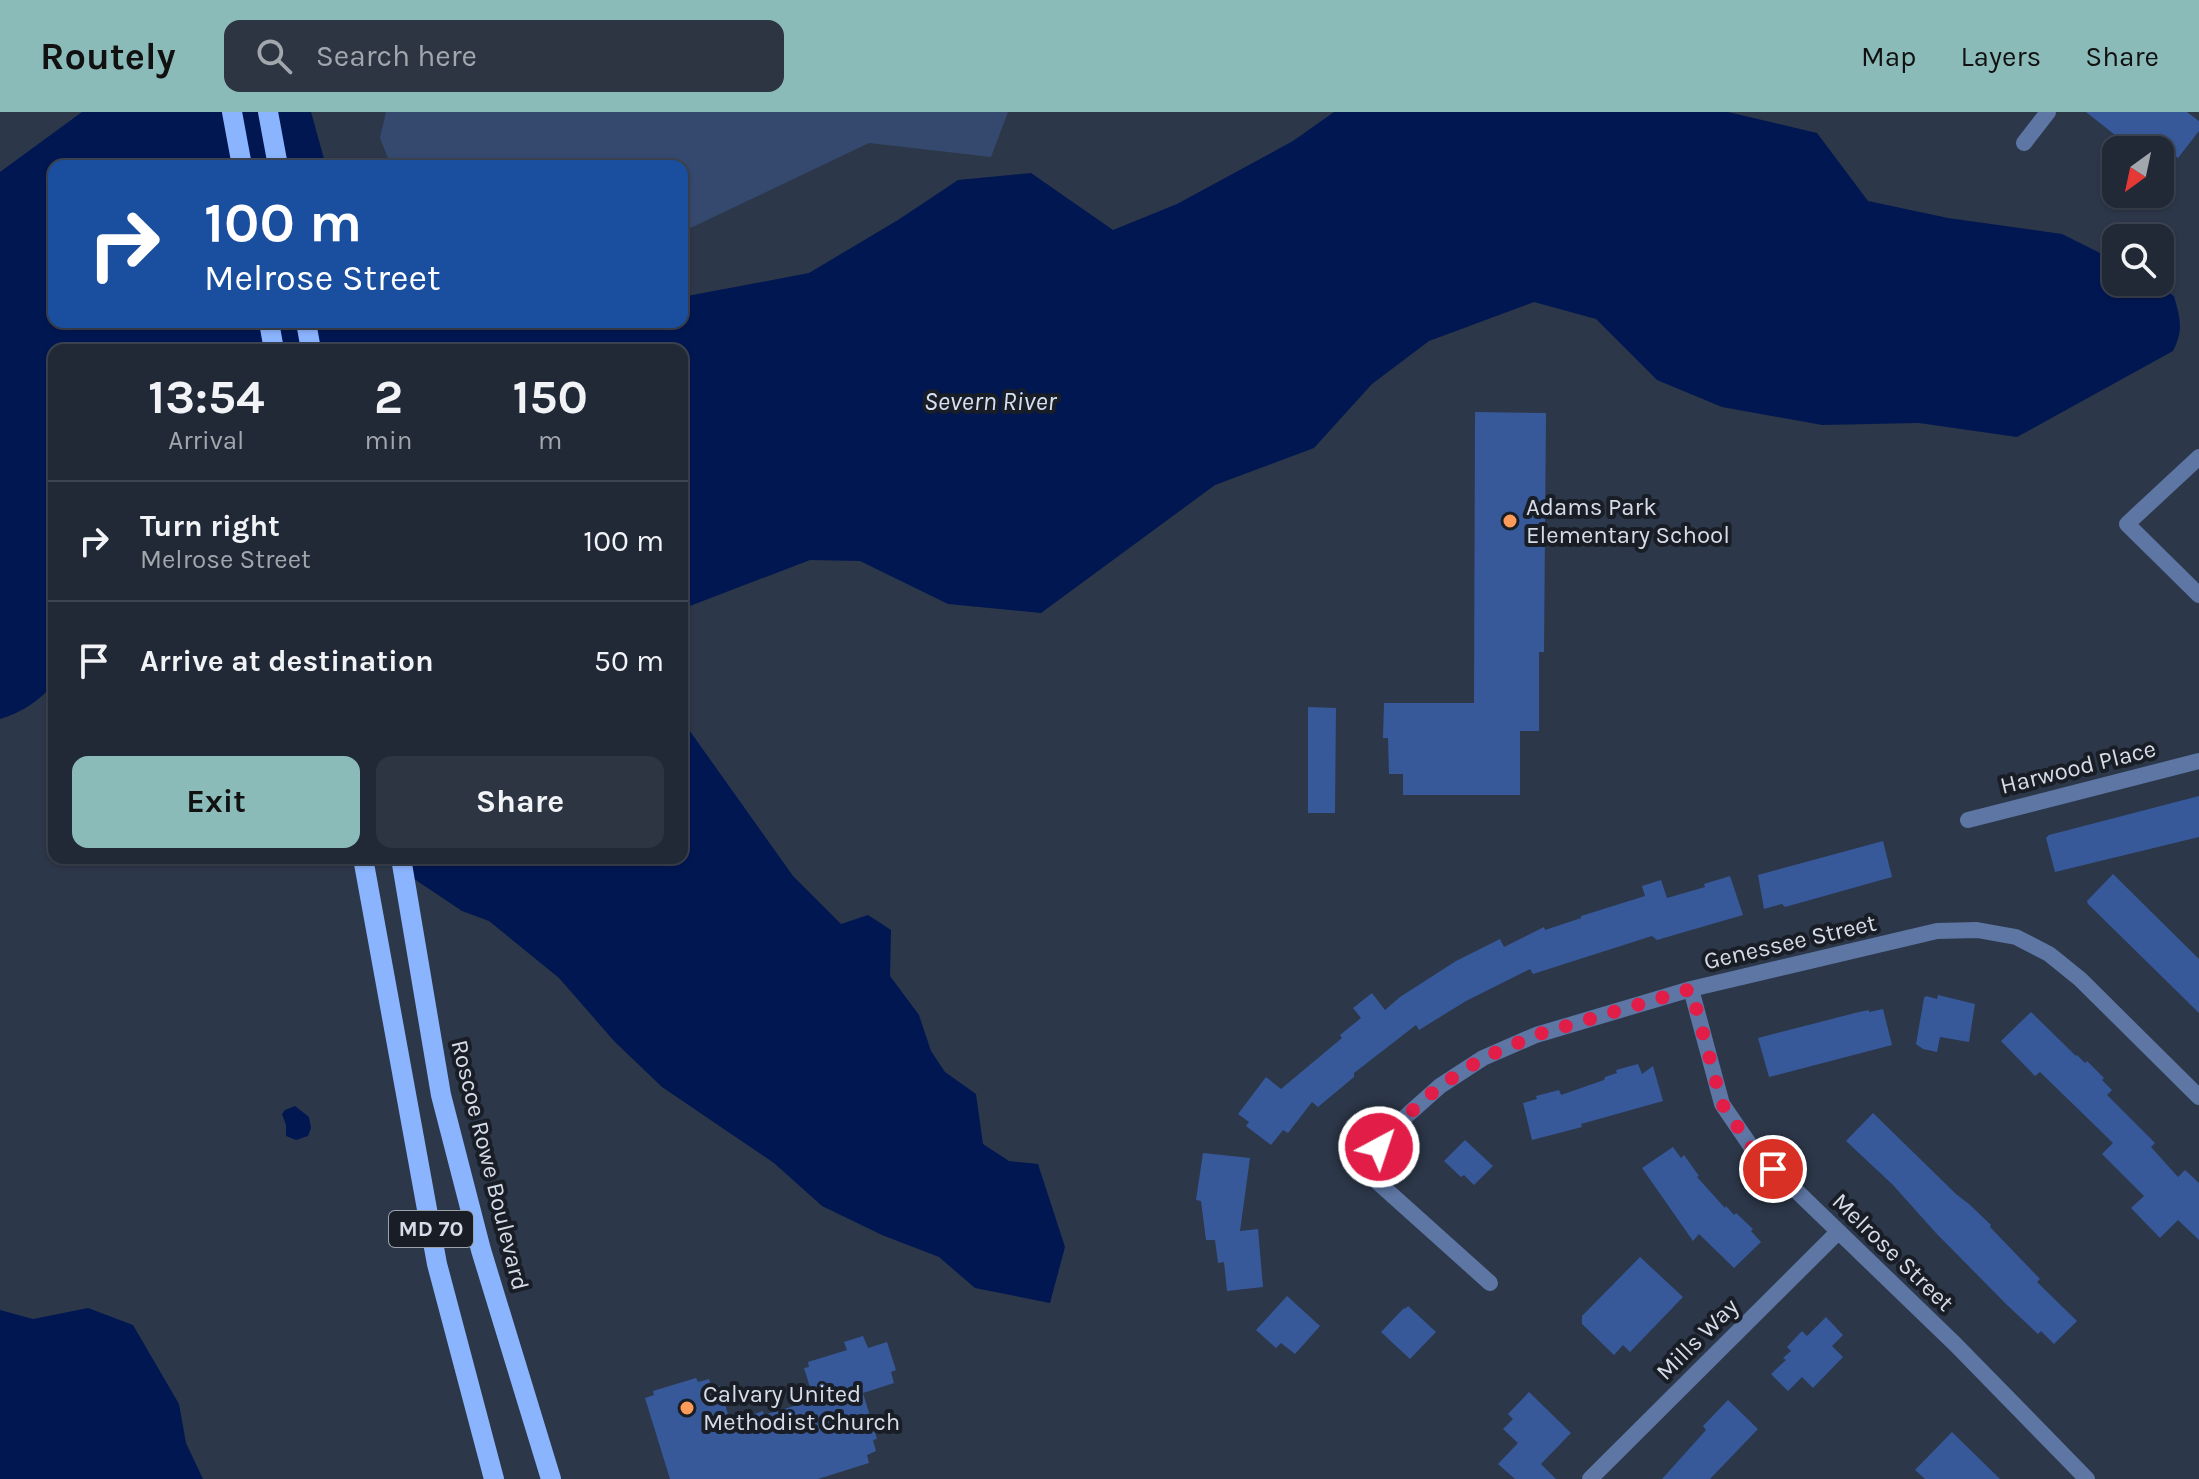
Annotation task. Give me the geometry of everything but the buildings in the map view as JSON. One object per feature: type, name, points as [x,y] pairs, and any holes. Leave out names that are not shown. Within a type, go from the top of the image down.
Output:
[{"type":"main road","points":[[232,112],[241,160]]},
{"type":"main road","points":[[268,112],[277,160]]},
{"type":"main road","name":"MD 70","points":[[364,864],[437,1264],[494,1479]]},
{"type":"main road","name":"Roscoe Rowe Boulevard","points":[[402,864],[441,1095],[481,1250],[551,1479]]},
{"type":"street","points":[[2024,143],[2048,112]]},
{"type":"street","points":[[2199,457],[2127,524],[2199,595]]},
{"type":"street","name":"Harwood Place","points":[[1968,820],[2199,761]]},
{"type":"street","name":"Genessee Street","points":[[1490,1283],[1363,1169],[1395,1126],[1440,1086],[1483,1058],[1536,1035],[1691,989],[1937,931],[1977,930],[2016,937],[2049,954],[2080,979],[2199,1097]]},
{"type":"street","name":"Melrose Street","points":[[1691,989],[1722,1104],[1752,1148],[1955,1344],[2087,1479]]},
{"type":"street","name":"Mills Way","points":[[1590,1479],[1838,1232]]},
{"type":"shaded area","points":[[386,112],[1008,112],[991,157],[869,143],[688,229],[688,160],[389,160],[380,138]]},
{"type":"water","name":"Severn River","points":[[82,112],[311,112],[324,160],[48,160],[48,328],[688,328],[688,296],[809,273],[958,180],[1031,173],[1113,230],[1177,204],[1293,141],[1334,112],[1728,112],[1817,133],[1868,201],[1948,218],[2062,234],[2102,254],[2102,296],[2174,296],[2179,318],[2180,330],[2173,351],[2017,437],[1919,423],[1822,425],[1722,407],[1657,380],[1596,319],[1534,302],[1429,341],[1372,384],[1314,448],[1215,485],[1041,613],[948,604],[860,561],[810,560],[688,607],[688,344],[48,344],[48,690],[30,705],[0,719],[0,172]]},
{"type":"water","points":[[688,728],[793,876],[841,924],[868,915],[891,930],[890,976],[919,1015],[931,1051],[945,1072],[976,1094],[983,1144],[1009,1161],[1038,1164],[1065,1247],[1050,1303],[975,1288],[939,1257],[882,1235],[822,1206],[774,1163],[662,1087],[614,1041],[559,978],[489,921],[462,911],[392,864],[688,864]]},
{"type":"water","points":[[295,1106],[309,1117],[311,1128],[308,1136],[296,1140],[286,1136],[282,1114]]},
{"type":"water","points":[[88,1308],[133,1325],[179,1404],[186,1443],[203,1479],[0,1479],[0,1310],[33,1319]]},
{"type":"place","name":"Adams Park Elementary School","points":[[1510,521]]},
{"type":"place","name":"Calvary United Methodist Church","points":[[687,1408]]},
{"type":"route","points":[[1379,1147],[1395,1126],[1440,1086],[1483,1058],[1536,1035],[1691,989],[1722,1104],[1752,1148],[1773,1169]]}]
